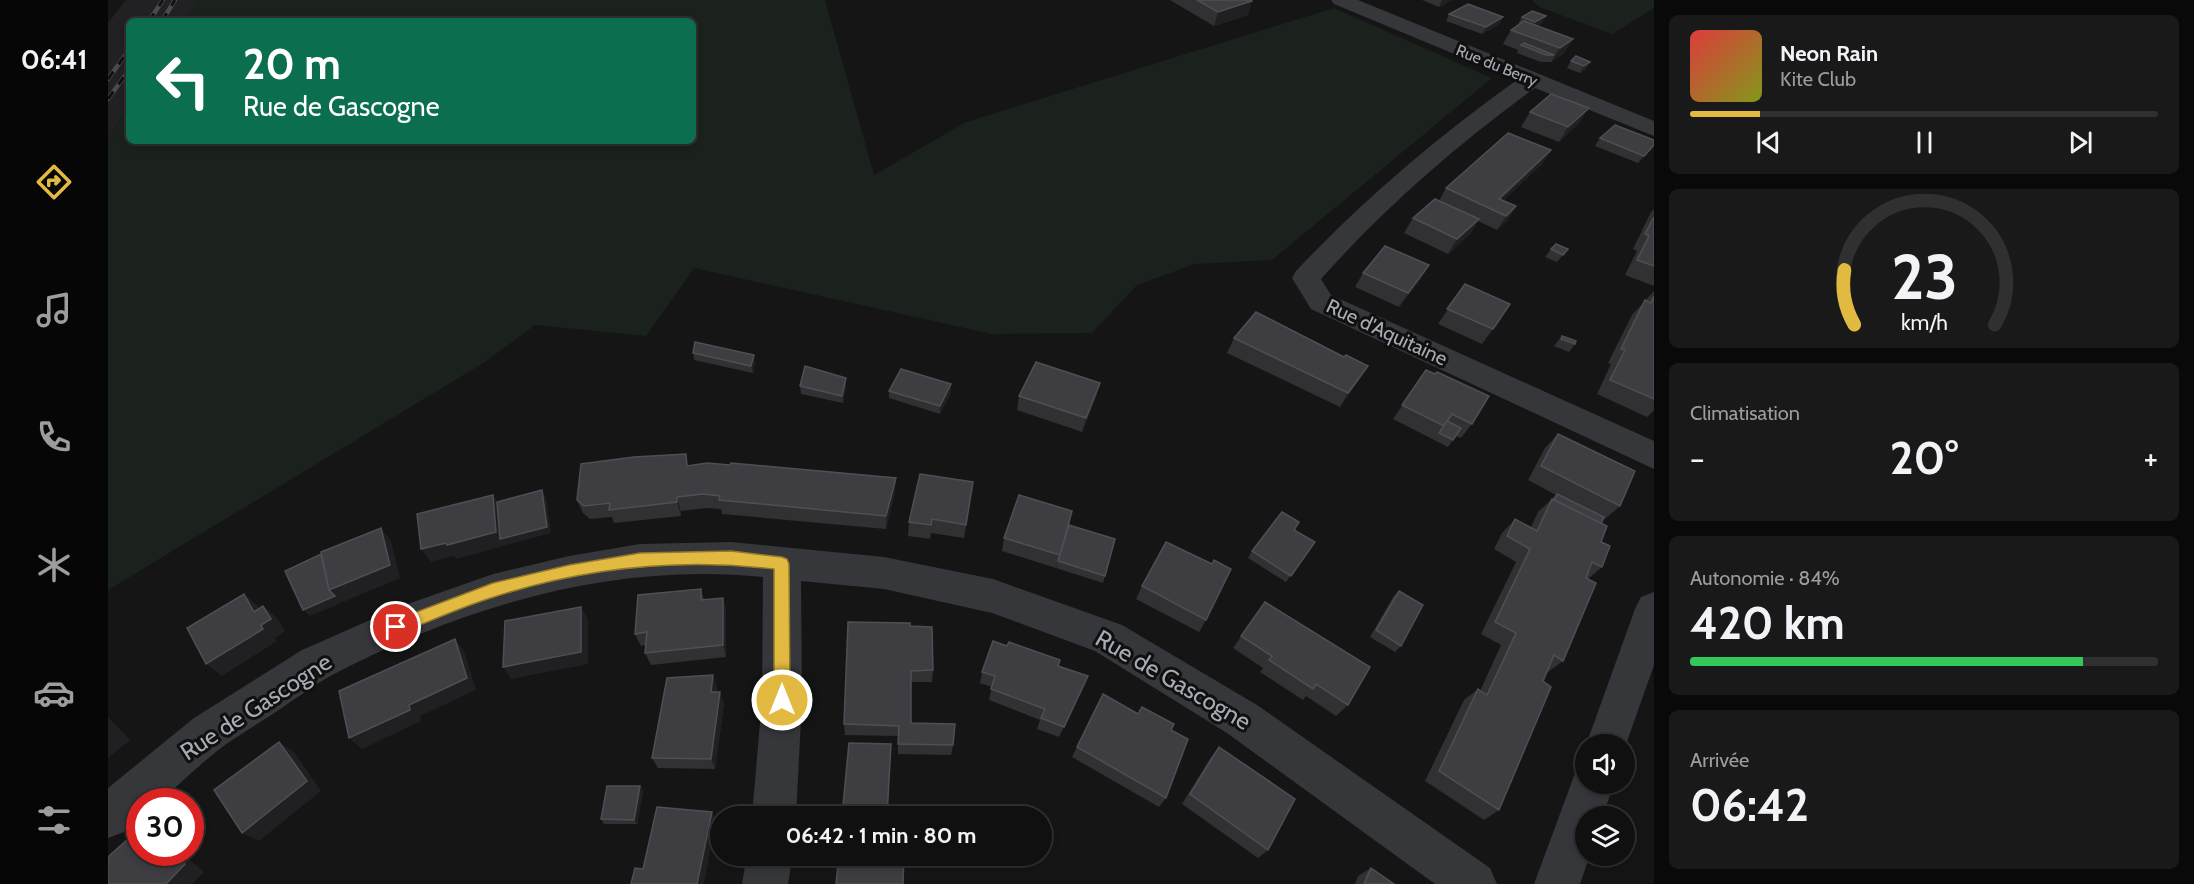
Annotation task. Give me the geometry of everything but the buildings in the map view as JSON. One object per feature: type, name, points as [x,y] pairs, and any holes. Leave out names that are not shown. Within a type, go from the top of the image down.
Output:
[{"type":"street","name":"Rue du Berry","points":[[1341,0],[1654,129]]},
{"type":"street","name":"Rue d'Aquitaine","points":[[1533,79],[1476,121],[1396,188],[1348,231],[1306,278],[1321,302],[1654,456]]},
{"type":"street","name":"Rue de Gascogne","points":[[108,816],[209,732],[316,663],[416,618],[493,590],[569,572],[640,560],[731,558],[884,573],[993,596],[1108,638],[1242,718],[1474,884]]},
{"type":"street","points":[[775,806],[782,700],[782,564]]},
{"type":"street","points":[[1610,734],[1654,609]]},
{"type":"street","points":[[1557,884],[1589,794]]},
{"type":"street","points":[[765,884],[768,866]]},
{"type":"shaded area","points":[[126,0],[199,0],[187,18],[126,18],[126,111],[108,138],[108,23]]},
{"type":"shaded area","points":[[199,0],[825,0],[874,175],[966,122],[1334,8],[1492,78],[1272,260],[1195,264],[1137,285],[1092,333],[992,334],[694,268],[646,336],[535,325],[485,362],[108,590],[108,138],[126,111],[126,144],[696,144],[696,18],[187,18]]},
{"type":"shaded area","points":[[1532,0],[1654,0],[1654,8],[1612,34],[1539,7]]},
{"type":"railway","points":[[151,18],[163,0]]},
{"type":"railway","points":[[164,18],[175,0]]},
{"type":"railway","points":[[108,79],[126,54]]},
{"type":"railway","points":[[108,99],[126,74]]},
{"type":"route","points":[[396,627],[493,590],[569,572],[640,560],[731,558],[782,564],[782,700]]}]
